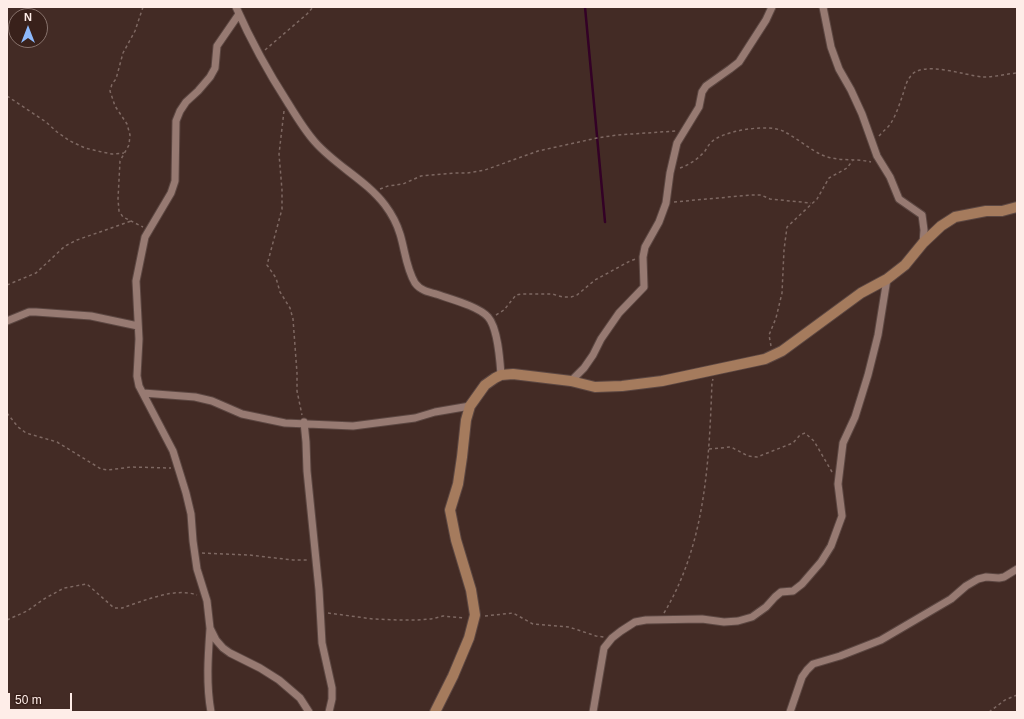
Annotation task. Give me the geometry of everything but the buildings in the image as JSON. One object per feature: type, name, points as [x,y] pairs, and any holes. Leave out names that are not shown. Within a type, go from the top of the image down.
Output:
[{"type":"street","points":[[571,381],[584,368],[614,319],[644,287],[643,257],[645,247],[659,222],[666,203],[670,173],[676,148],[682,133],[699,108],[702,92],[706,86],[730,70],[738,62],[766,20],[772,7]]},
{"type":"street","points":[[823,7],[831,47],[839,69],[851,90],[874,145],[877,156],[884,166],[899,199],[922,215],[924,230],[923,243]]},
{"type":"street","points":[[238,10],[259,55],[287,101],[315,142],[373,191],[393,217],[400,233],[407,262],[416,283],[420,288],[461,303],[484,313],[489,318],[492,323],[497,343],[501,375]]},
{"type":"street","points":[[211,712],[207,670],[210,628],[207,601],[197,569],[191,514],[173,451],[142,393],[137,376],[139,339],[136,281],[145,238],[171,193],[175,181],[176,121],[186,102],[210,77],[215,68],[217,46],[238,10]]},
{"type":"street","points":[[434,712],[453,676],[469,638],[474,617],[471,590],[456,540],[450,510],[458,484],[466,420],[470,406],[486,386],[495,378],[501,375],[513,374],[571,381],[595,387],[622,386],[662,381],[765,359],[782,351],[861,293],[887,279],[905,265],[923,243],[941,226],[955,217],[986,211],[1002,211],[1017,207]]},
{"type":"street","points":[[593,712],[596,703],[604,648],[612,638],[635,622],[660,619],[702,619],[719,622],[738,621],[752,617],[766,607],[781,592],[793,591],[802,584],[821,562],[831,546],[842,516],[838,484],[843,443],[855,417],[868,375],[878,334],[887,279]]},
{"type":"street","points":[[7,321],[29,312],[36,312],[91,316],[138,326]]},
{"type":"street","points":[[142,393],[212,401],[242,414],[285,423],[304,422],[353,426],[416,418],[435,412],[470,406]]},
{"type":"street","points":[[304,422],[319,590],[322,643],[332,688],[332,699],[329,712]]},
{"type":"street","points":[[790,712],[802,677],[806,670],[813,664],[881,640],[947,601],[966,586],[978,579],[986,577],[999,578],[1017,569]]},
{"type":"street","points":[[210,628],[216,640],[230,654],[260,668],[279,680],[300,698],[309,712]]},
{"type":"path","points":[[143,7],[135,31],[123,53],[116,78],[110,91],[115,106],[127,124],[130,135],[129,145],[120,161],[118,199],[119,211],[123,217],[149,231]]},
{"type":"path","points":[[259,55],[285,35],[307,14],[312,7]]},
{"type":"path","points":[[874,145],[879,136],[891,122],[910,76],[915,71],[930,69],[981,77],[1017,73]]},
{"type":"path","points":[[7,96],[46,122],[70,141],[85,148],[102,152],[112,154],[124,153]]},
{"type":"path","points":[[287,101],[283,113],[279,154],[282,209],[267,265],[276,278],[280,292],[290,308],[294,319],[297,391],[304,422]]},
{"type":"path","points":[[670,173],[688,166],[698,158],[709,144],[717,138],[738,131],[771,128],[784,132],[823,155],[837,159],[862,160],[884,166]]},
{"type":"path","points":[[373,191],[388,186],[402,184],[421,176],[467,173],[485,170],[538,151],[604,137],[675,131],[682,133]]},
{"type":"path","points":[[773,355],[769,335],[776,318],[782,293],[784,250],[787,228],[817,199],[829,178],[847,168],[854,160]]},
{"type":"path","points":[[666,203],[692,199],[761,195],[770,199],[812,203]]},
{"type":"path","points":[[7,285],[36,273],[65,246],[76,240],[132,221]]},
{"type":"path","points":[[489,318],[504,310],[516,295],[552,294],[563,297],[571,297],[577,295],[595,280],[630,261],[643,257]]},
{"type":"path","points":[[660,619],[681,581],[692,550],[702,513],[709,449],[712,382],[717,370]]},
{"type":"path","points":[[7,413],[18,427],[26,433],[57,442],[101,469],[108,470],[131,467],[156,467],[178,470]]},
{"type":"path","points":[[709,449],[716,447],[731,447],[748,456],[757,457],[793,442],[805,433],[814,441],[838,484]]},
{"type":"path","points":[[195,553],[249,555],[293,560],[316,558]]},
{"type":"path","points":[[7,620],[27,611],[44,599],[64,588],[82,584],[87,584],[114,608],[122,608],[177,592],[187,592],[207,601]]},
{"type":"path","points":[[320,612],[373,619],[397,620],[431,619],[443,616],[474,617],[513,613],[533,624],[569,627],[596,636],[612,638]]},
{"type":"path","points":[[989,712],[1005,700],[1017,695]]},
{"type":"waterway","points":[[585,7],[605,222]]}]
